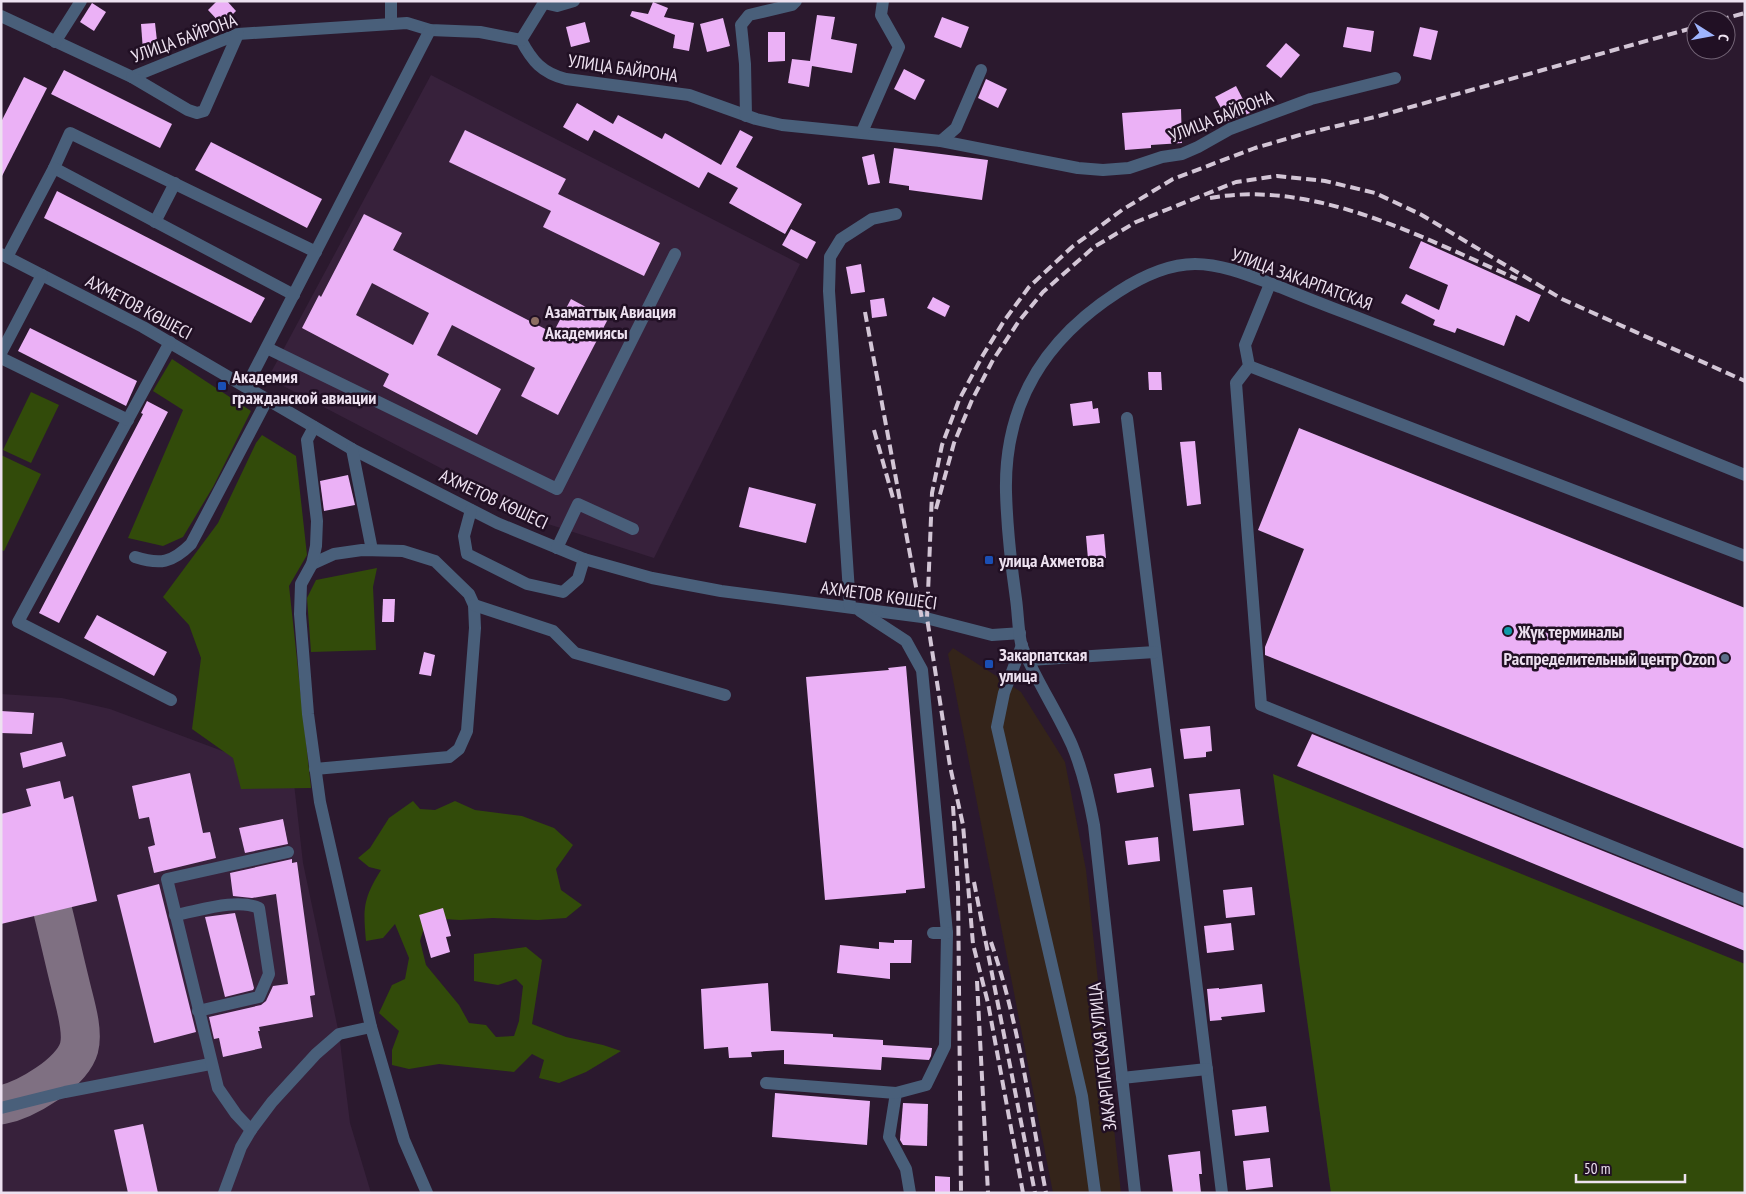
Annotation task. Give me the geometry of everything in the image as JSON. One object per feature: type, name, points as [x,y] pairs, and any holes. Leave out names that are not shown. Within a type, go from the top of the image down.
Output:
[{"type":"street","points":[[55,42],[81,1]]},
{"type":"street","points":[[391,1],[391,24]]},
{"type":"street","points":[[521,40],[544,2],[557,6],[574,1]]},
{"type":"street","points":[[746,116],[745,64],[741,26],[749,15],[792,5],[796,1]]},
{"type":"street","points":[[862,132],[899,47],[881,15],[883,1]]},
{"type":"street","name":"УЛИЦА БАЙРОНА","points":[[1,16],[132,77],[238,34],[407,23],[430,30],[480,32],[521,40],[531,59],[552,76],[566,80],[689,95],[746,116],[782,125],[941,141],[1078,168],[1103,170],[1129,168],[1162,157],[1182,154],[1230,129],[1311,99],[1395,78]]},
{"type":"street","points":[[246,387],[430,30]]},
{"type":"street","points":[[132,77],[188,110],[197,113],[204,111],[238,34]]},
{"type":"street","points":[[941,141],[956,128],[982,70]]},
{"type":"street","points":[[4,256],[54,168],[70,133],[316,252]]},
{"type":"street","points":[[54,168],[294,295]]},
{"type":"street","points":[[155,222],[175,184]]},
{"type":"street","points":[[766,1083],[896,1094],[926,1085],[945,1046],[947,934],[922,670],[906,641],[853,608],[829,292],[830,257],[841,239],[872,219],[896,214]]},
{"type":"street","points":[[267,348],[557,489],[675,254]]},
{"type":"street","name":"АХМЕТОВ КӨШЕСІ","points":[[4,256],[170,342],[352,449],[497,523],[584,559],[652,578],[722,591],[922,616],[992,635],[1021,639]]},
{"type":"street","name":"УЛИЦА ЗАКАРПАТСКАЯ","points":[[1021,639],[1012,571],[1006,468],[1016,416],[1027,389],[1041,362],[1058,341],[1082,317],[1129,285],[1153,272],[1176,266],[1194,264],[1213,266],[1270,284],[1478,364],[1745,475]]},
{"type":"street","points":[[1,353],[42,275]]},
{"type":"street","points":[[1270,284],[1245,344],[1249,366],[1236,383],[1261,705],[1745,900]]},
{"type":"street","points":[[170,342],[18,622],[172,700]]},
{"type":"street","points":[[1,358],[128,420]]},
{"type":"street","points":[[1249,366],[1745,556]]},
{"type":"street","points":[[135,557],[148,561],[169,561],[180,555],[191,544],[268,400]]},
{"type":"street","points":[[1127,418],[1222,1193]]},
{"type":"street","points":[[314,427],[307,440],[317,521],[316,546],[312,564],[302,584],[300,614],[308,714],[315,769],[320,802],[370,1028],[404,1140],[426,1193]]},
{"type":"street","points":[[352,449],[372,550]]},
{"type":"street","points":[[557,548],[578,504],[633,529]]},
{"type":"street","points":[[471,510],[464,536],[468,554],[527,584],[563,592],[578,579],[584,559]]},
{"type":"street","points":[[312,564],[334,554],[362,550],[403,551],[434,560],[469,594],[474,605],[475,628],[467,731],[459,749],[449,757],[315,769]]},
{"type":"street","points":[[474,605],[553,631],[575,652],[725,695]]},
{"type":"street","points":[[1021,639],[1004,693],[997,727],[1082,1096],[1095,1193]]},
{"type":"street","name":"ЗАКАРПАТСКАЯ УЛИЦА","points":[[1021,639],[1029,660],[1072,746],[1087,791],[1094,825],[1135,1193]]},
{"type":"street","points":[[1029,660],[1155,652]]},
{"type":"street","points":[[251,1130],[236,1114],[218,1088],[210,1064],[167,878],[288,852]]},
{"type":"street","points":[[175,915],[233,904],[252,905],[259,908],[269,974],[259,996],[198,1011]]},
{"type":"street","points":[[933,933],[947,934]]},
{"type":"street","points":[[224,1193],[241,1147],[272,1102],[310,1061],[339,1034],[370,1028]]},
{"type":"street","points":[[1,1108],[65,1092],[210,1064]]},
{"type":"street","points":[[1122,1078],[1207,1069]]},
{"type":"street","points":[[896,1094],[889,1137],[906,1169],[910,1193]]},
{"type":"shaded area","name":"Азаматтық Авиация Академиясы","points":[[431,75],[800,264],[654,558],[548,524],[268,378]]},
{"type":"shaded area","points":[[953,648],[1021,692],[1065,762],[1086,870],[1121,1193],[1053,1193],[948,654]]},
{"type":"shaded area","points":[[1,694],[62,698],[110,709],[225,752],[292,766],[303,863],[339,1034],[350,1123],[371,1193],[1,1193]]},
{"type":"green space","points":[[172,359],[251,411],[213,487],[183,537],[163,546],[128,538],[183,410],[153,391]]},
{"type":"green space","points":[[31,392],[59,405],[31,463],[3,450]]},
{"type":"green space","points":[[262,435],[296,456],[307,555],[289,586],[311,788],[241,789],[233,758],[192,729],[201,658],[189,625],[163,597],[218,523],[256,443]]},
{"type":"green space","points":[[1,455],[41,474],[4,551],[1,550]]},
{"type":"green space","points":[[377,568],[373,587],[376,650],[311,652],[307,598],[316,580]]},
{"type":"green space","points":[[1273,774],[1745,964],[1745,1193],[1331,1193]]},
{"type":"green space","points":[[413,801],[420,809],[435,810],[455,801],[475,810],[522,816],[554,828],[573,845],[556,869],[561,890],[582,905],[566,918],[460,920],[427,918],[420,941],[426,965],[459,1005],[469,1023],[486,1025],[496,1037],[514,1036],[519,1021],[523,986],[516,979],[498,985],[474,981],[474,954],[526,947],[542,960],[532,1024],[566,1037],[621,1051],[586,1072],[559,1083],[539,1078],[544,1060],[532,1054],[514,1072],[439,1064],[409,1069],[392,1065],[392,1050],[399,1031],[379,1013],[392,985],[405,979],[409,958],[395,924],[383,938],[366,941],[366,904],[381,870],[369,867],[358,858],[370,848],[389,818]]},
{"type":"building","points":[[217,1],[227,1],[236,11],[222,25],[208,10]]},
{"type":"building","points":[[653,2],[668,8],[664,17],[694,23],[689,51],[673,48],[675,35],[630,16],[632,11],[648,14]]},
{"type":"building","points":[[92,3],[106,12],[94,31],[80,22]]},
{"type":"building","points":[[817,15],[835,17],[831,39],[857,44],[852,73],[812,66],[809,87],[788,83],[792,59],[810,61]]},
{"type":"building","points":[[942,17],[969,27],[961,48],[934,37]]},
{"type":"building","points":[[723,18],[730,46],[707,52],[700,24]]},
{"type":"building","points":[[585,22],[590,42],[571,47],[566,27]]},
{"type":"building","points":[[155,23],[158,50],[143,51],[141,24]]},
{"type":"building","points":[[1347,27],[1374,31],[1371,52],[1343,47]]},
{"type":"building","points":[[1420,27],[1438,31],[1431,60],[1413,56]]},
{"type":"building","points":[[768,32],[785,32],[785,61],[768,62]]},
{"type":"building","points":[[1286,43],[1300,55],[1281,78],[1266,66]]},
{"type":"building","points":[[904,69],[925,80],[915,100],[894,89]]},
{"type":"building","points":[[64,70],[172,124],[160,148],[51,94]]},
{"type":"building","points":[[24,77],[47,88],[1,178],[1,122]]},
{"type":"building","points":[[986,79],[1007,89],[998,108],[978,98]]},
{"type":"building","points":[[1236,86],[1250,113],[1228,121],[1215,97]]},
{"type":"building","points":[[577,103],[613,124],[618,115],[662,139],[665,133],[721,165],[740,130],[753,137],[736,167],[802,204],[785,234],[729,203],[738,188],[708,172],[699,188],[594,130],[588,141],[563,127]]},
{"type":"building","points":[[1181,109],[1182,143],[1151,145],[1151,148],[1125,150],[1122,113]]},
{"type":"building","points":[[465,130],[566,179],[558,194],[660,243],[644,276],[543,227],[551,211],[449,162]]},
{"type":"building","points":[[211,142],[322,199],[307,228],[195,170]]},
{"type":"building","points":[[894,148],[988,160],[982,200],[909,190],[909,186],[889,183]]},
{"type":"building","points":[[874,154],[880,183],[868,185],[862,157]]},
{"type":"building","points":[[57,191],[265,298],[251,323],[44,218]]},
{"type":"building","points":[[364,214],[402,233],[393,250],[553,333],[571,299],[608,319],[558,415],[521,396],[535,368],[452,325],[437,355],[501,389],[477,435],[383,386],[389,374],[302,328],[319,295],[321,297]],"holes":[[[372,283],[429,313],[413,345],[356,315]]]},
{"type":"building","points":[[791,229],[816,242],[807,259],[782,245]]},
{"type":"building","points":[[1421,241],[1541,295],[1529,322],[1516,315],[1504,346],[1457,328],[1455,333],[1433,325],[1435,320],[1401,303],[1406,294],[1439,310],[1448,285],[1409,268]]},
{"type":"building","points":[[861,264],[865,292],[851,294],[846,267]]},
{"type":"building","points":[[933,297],[950,306],[945,317],[927,308]]},
{"type":"building","points":[[884,298],[887,316],[872,318],[870,300]]},
{"type":"building","points":[[30,328],[137,381],[126,406],[18,351]]},
{"type":"building","points":[[1148,372],[1161,372],[1162,390],[1149,390]]},
{"type":"building","points":[[147,401],[168,412],[59,623],[39,613],[143,414],[141,413]]},
{"type":"building","points":[[1092,401],[1093,409],[1098,408],[1100,423],[1073,426],[1070,404]]},
{"type":"building","name":"Жүк терминалы","points":[[1299,428],[1745,608],[1745,849],[1265,655],[1265,647],[1304,549],[1258,530]]},
{"type":"building","points":[[1195,441],[1201,504],[1187,506],[1180,442]]},
{"type":"building","points":[[348,475],[355,505],[324,511],[320,481]]},
{"type":"building","points":[[749,487],[816,504],[806,543],[739,527]]},
{"type":"building","points":[[1104,534],[1106,558],[1088,559],[1086,536]]},
{"type":"building","points":[[383,599],[395,599],[394,622],[382,622]]},
{"type":"building","points":[[97,615],[167,652],[154,676],[84,638]]},
{"type":"building","points":[[424,652],[435,655],[431,676],[419,674]]},
{"type":"building","points":[[906,666],[925,888],[906,890],[906,893],[825,900],[806,677],[889,670],[888,668]]},
{"type":"building","points":[[1,711],[34,713],[32,734],[1,733]]},
{"type":"building","points":[[1210,726],[1212,751],[1206,752],[1206,757],[1184,759],[1180,729]]},
{"type":"building","points":[[1312,734],[1745,908],[1745,951],[1297,766]]},
{"type":"building","points":[[62,742],[66,756],[23,768],[20,753]]},
{"type":"building","points":[[1151,768],[1154,787],[1117,793],[1114,774]]},
{"type":"building","points":[[190,773],[203,833],[210,832],[216,858],[154,873],[148,847],[155,845],[149,817],[139,819],[132,786]]},
{"type":"building","points":[[60,781],[64,799],[73,796],[97,901],[1,924],[1,814],[31,806],[26,789]]},
{"type":"building","points":[[1240,789],[1244,825],[1193,831],[1189,794]]},
{"type":"building","points":[[283,819],[288,844],[245,853],[239,828]]},
{"type":"building","points":[[1158,837],[1160,861],[1128,865],[1125,841]]},
{"type":"building","points":[[292,859],[292,863],[297,862],[315,995],[310,996],[313,1017],[259,1027],[260,1031],[258,1031],[262,1048],[223,1057],[219,1038],[214,1039],[209,1017],[261,1005],[266,1001],[273,986],[288,984],[276,894],[252,898],[233,896],[230,873]]},
{"type":"building","points":[[159,884],[196,1032],[154,1043],[117,895]]},
{"type":"building","points":[[1252,887],[1255,915],[1226,918],[1223,890]]},
{"type":"building","points":[[443,908],[451,936],[446,937],[450,952],[431,958],[419,915]]},
{"type":"building","points":[[235,913],[254,988],[253,990],[225,997],[205,917]]},
{"type":"building","points":[[1231,923],[1234,950],[1207,953],[1204,926]]},
{"type":"building","points":[[894,940],[912,940],[911,963],[890,963],[890,979],[837,973],[840,945],[879,949],[879,942],[894,943]]},
{"type":"building","points":[[768,983],[771,1031],[833,1034],[833,1037],[883,1040],[883,1045],[932,1048],[931,1056],[929,1060],[882,1057],[881,1070],[784,1064],[784,1050],[751,1052],[752,1057],[729,1058],[728,1047],[704,1049],[701,989]]},
{"type":"building","points":[[1262,984],[1265,1012],[1221,1017],[1222,1020],[1210,1021],[1207,989]]},
{"type":"building","points":[[775,1093],[870,1101],[867,1145],[772,1137]]},
{"type":"building","points":[[903,1103],[928,1104],[927,1146],[903,1145],[900,1140]]},
{"type":"building","points":[[1266,1106],[1269,1132],[1235,1136],[1232,1110]]},
{"type":"building","points":[[143,1124],[158,1193],[128,1193],[114,1130]]},
{"type":"building","points":[[1200,1151],[1202,1174],[1199,1174],[1201,1193],[1173,1193],[1168,1155]]},
{"type":"building","points":[[1270,1158],[1273,1187],[1246,1190],[1243,1161]]},
{"type":"building","points":[[935,1176],[950,1177],[950,1193],[935,1193]]},
{"type":"taxiway","points":[[1,1105],[23,1098],[58,1076],[75,1057],[79,1048],[78,1015],[53,912]]},
{"type":"railway","points":[[1736,15],[1745,13]]},
{"type":"railway","points":[[1023,1193],[988,1003],[973,944],[963,825],[950,766],[927,618],[932,493],[942,445],[959,400],[983,355],[1004,321],[1029,287],[1072,247],[1122,210],[1173,179],[1255,148],[1303,134],[1375,117],[1686,30]]},
{"type":"railway","points":[[936,509],[954,443],[972,400],[993,360],[1019,321],[1043,292],[1094,247],[1136,222],[1236,182],[1277,176],[1325,181],[1375,193],[1420,214],[1562,299],[1745,381]]},
{"type":"railway","points":[[1210,198],[1249,194],[1289,197],[1328,204],[1406,230],[1517,279]]},
{"type":"railway","points":[[865,312],[922,619]]},
{"type":"railway","points":[[874,430],[893,498]]},
{"type":"railway","points":[[953,806],[958,886],[961,1193]]},
{"type":"railway","points":[[974,882],[1035,1193]]},
{"type":"railway","points":[[991,942],[1001,973],[1016,1035],[1046,1193]]},
{"type":"railway","points":[[977,981],[988,1193]]},
{"type":"place","name":"Азаматтық Авиация Академиясы","points":[[535,321]]},
{"type":"place","name":"Академия гражданской авиации","points":[[222,386]]},
{"type":"place","name":"улица Ахметова","points":[[989,560]]},
{"type":"place","name":"Жүк терминалы","points":[[1508,631]]},
{"type":"place","name":"Распределительный центр Ozon","points":[[1725,658]]},
{"type":"place","name":"Закарпатская улица","points":[[989,664]]}]
